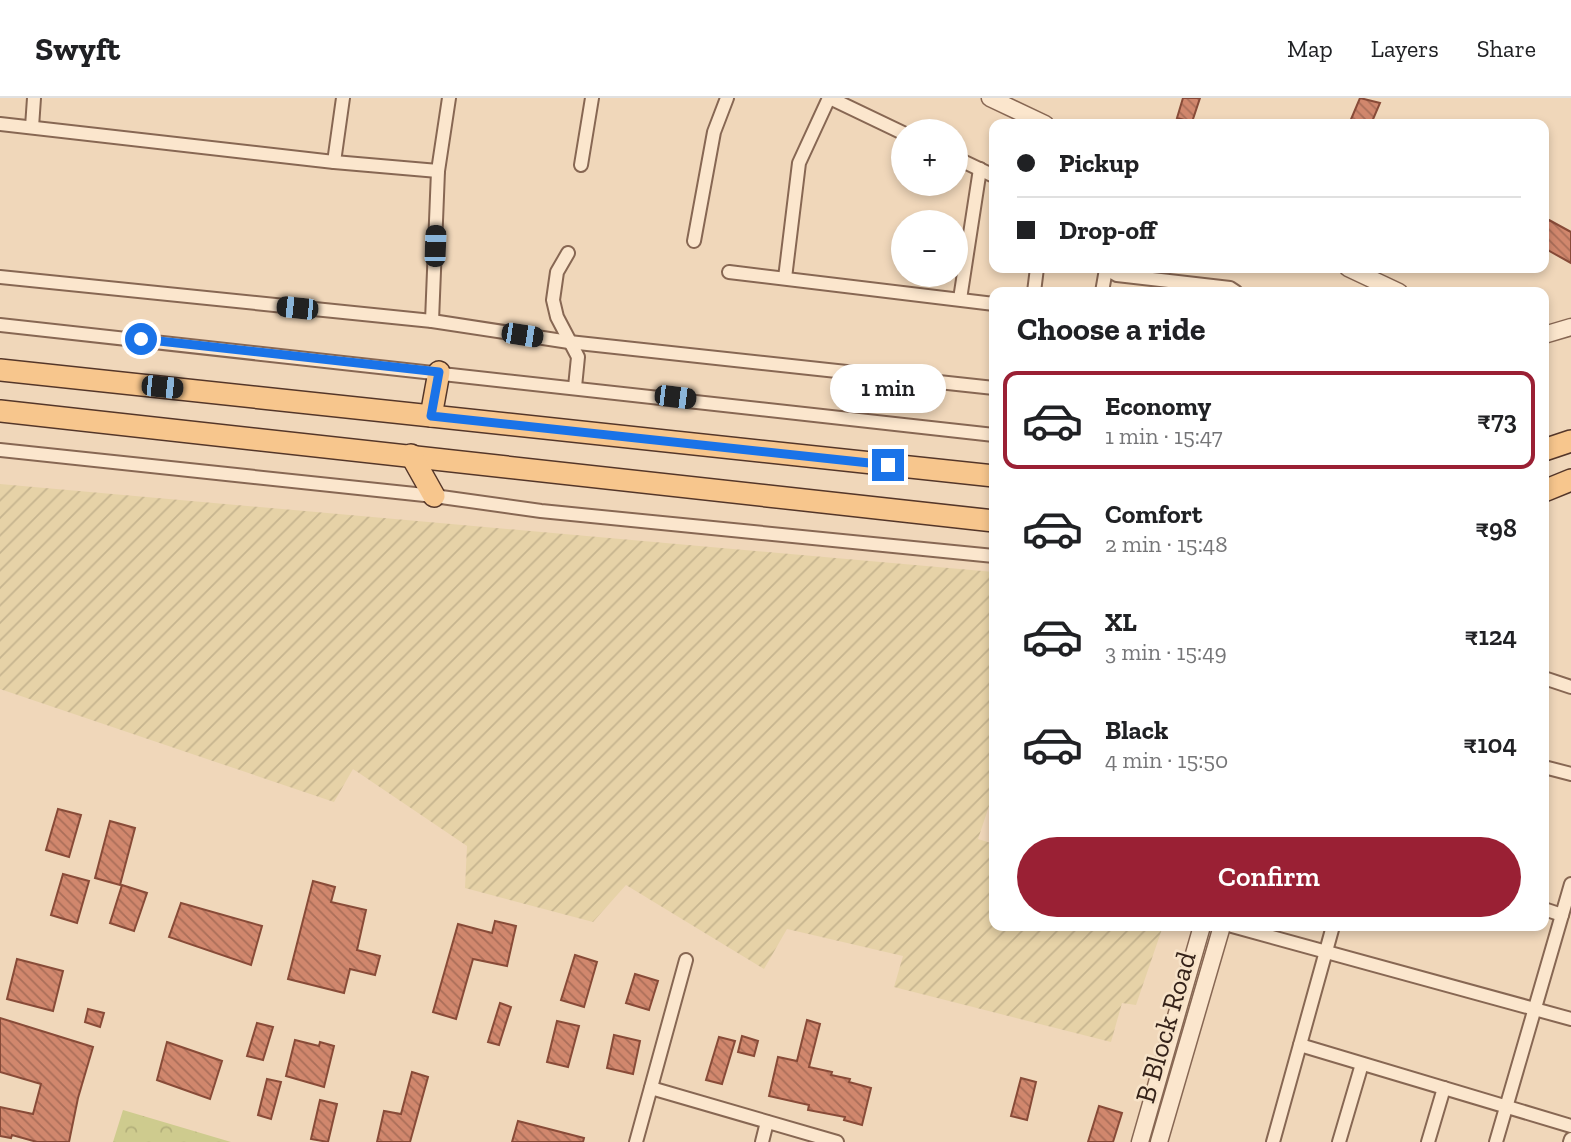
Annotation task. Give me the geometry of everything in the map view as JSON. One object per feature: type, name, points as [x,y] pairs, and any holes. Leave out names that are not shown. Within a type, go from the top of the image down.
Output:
[{"type":"main road","points":[[0,370],[989,475]]},
{"type":"main road","points":[[431,416],[439,372]]},
{"type":"main road","points":[[0,411],[512,465],[989,520]]},
{"type":"main road","points":[[1549,448],[1571,441]]},
{"type":"main road","points":[[411,455],[434,496]]},
{"type":"main road","points":[[1549,489],[1571,480]]},
{"type":"street","points":[[32,127],[34,98]]},
{"type":"street","points":[[334,162],[343,98]]},
{"type":"street","points":[[432,321],[438,171],[449,98]]},
{"type":"street","points":[[581,165],[592,98]]},
{"type":"street","points":[[694,241],[715,132],[727,98]]},
{"type":"street","points":[[785,278],[799,163],[829,98],[891,127]]},
{"type":"street","points":[[990,98],[1034,119]]},
{"type":"street","points":[[0,124],[334,162],[438,171]]},
{"type":"street","points":[[968,164],[989,174]]},
{"type":"street","points":[[960,299],[980,169]]},
{"type":"street","points":[[568,253],[557,272],[553,300],[569,342],[578,357],[575,387]]},
{"type":"street","points":[[729,272],[989,303]]},
{"type":"street","points":[[1114,273],[1221,287]]},
{"type":"street","points":[[1357,273],[1383,287]]},
{"type":"street","points":[[0,277],[432,321],[569,342],[989,387]]},
{"type":"street","points":[[0,325],[989,434]]},
{"type":"street","points":[[1549,334],[1571,327]]},
{"type":"street","points":[[0,450],[434,496],[541,511],[989,556]]},
{"type":"street","points":[[1549,680],[1571,687]]},
{"type":"street","points":[[1549,768],[1571,774]]},
{"type":"street","points":[[1496,1142],[1571,884]]},
{"type":"street","points":[[1549,911],[1562,915]]},
{"type":"street","name":"B Block Road","points":[[1140,1142],[1201,931]]},
{"type":"street","name":"B Block Road","points":[[1159,1142],[1221,931]]},
{"type":"street","points":[[1249,931],[1571,1019]]},
{"type":"street","points":[[1273,1142],[1332,931]]},
{"type":"street","points":[[636,1142],[686,960]]},
{"type":"street","points":[[1300,1045],[1571,1126]]},
{"type":"street","points":[[1339,1142],[1362,1064]]},
{"type":"street","points":[[651,1088],[837,1142]]},
{"type":"street","points":[[1428,1142],[1444,1088]]},
{"type":"street","points":[[762,1142],[767,1122]]},
{"type":"shaded area","points":[[0,484],[989,572],[989,806],[978,839],[989,842],[989,931],[1161,931],[1136,1005],[1122,1003],[1111,1042],[894,987],[903,956],[787,929],[764,969],[626,885],[593,922],[465,888],[467,846],[353,769],[334,802],[0,689]]},
{"type":"green space","points":[[123,1110],[231,1142],[113,1142]]},
{"type":"building","points":[[1183,98],[1200,98],[1193,119],[1177,118]]},
{"type":"building","points":[[1360,98],[1380,103],[1373,119],[1351,119]]},
{"type":"building","points":[[1549,220],[1571,232],[1571,263],[1549,251]]},
{"type":"building","points":[[58,809],[81,815],[69,857],[46,850]]},
{"type":"building","points":[[110,821],[135,828],[120,885],[95,878]]},
{"type":"building","points":[[63,874],[89,881],[77,923],[51,915]]},
{"type":"building","points":[[313,881],[335,887],[331,902],[366,910],[357,950],[380,956],[375,975],[350,969],[344,993],[288,979]]},
{"type":"building","points":[[122,885],[147,893],[134,931],[110,923]]},
{"type":"building","points":[[181,903],[262,926],[251,965],[169,937]]},
{"type":"building","points":[[495,921],[516,926],[507,966],[473,959],[456,1019],[433,1012],[458,924],[492,933]]},
{"type":"building","points":[[575,955],[597,962],[584,1007],[561,1000]]},
{"type":"building","points":[[17,959],[63,971],[53,1011],[7,999]]},
{"type":"building","points":[[635,974],[658,981],[649,1010],[626,1003]]},
{"type":"building","points":[[500,1003],[511,1007],[499,1045],[488,1042]]},
{"type":"building","points":[[88,1009],[104,1013],[100,1027],[85,1022]]},
{"type":"building","points":[[0,1018],[93,1047],[69,1142],[37,1142],[12,1135],[11,1138],[0,1136],[0,1107],[33,1114],[41,1084],[0,1072]]},
{"type":"building","points":[[807,1020],[820,1024],[809,1067],[832,1072],[831,1075],[871,1088],[862,1125],[844,1120],[845,1117],[808,1110],[809,1105],[769,1096],[778,1057],[797,1061]]},
{"type":"building","points":[[557,1021],[579,1026],[568,1067],[547,1062]]},
{"type":"building","points":[[257,1023],[273,1027],[263,1060],[247,1056]]},
{"type":"building","points":[[614,1035],[640,1041],[633,1074],[607,1068]]},
{"type":"building","points":[[742,1036],[758,1041],[754,1056],[738,1052]]},
{"type":"building","points":[[719,1037],[735,1041],[722,1084],[706,1080]]},
{"type":"building","points":[[295,1040],[319,1046],[320,1042],[334,1046],[324,1087],[286,1076]]},
{"type":"building","points":[[167,1042],[222,1061],[210,1099],[157,1080]]},
{"type":"building","points":[[412,1072],[428,1077],[410,1142],[377,1142],[384,1111],[401,1114]]},
{"type":"building","points":[[1021,1078],[1036,1082],[1027,1120],[1011,1116]]},
{"type":"building","points":[[267,1079],[281,1082],[271,1119],[258,1115]]},
{"type":"building","points":[[320,1100],[337,1104],[328,1142],[311,1139]]},
{"type":"building","points":[[1099,1106],[1122,1113],[1113,1142],[1088,1142]]},
{"type":"building","points":[[518,1121],[584,1138],[583,1142],[512,1142]]},
{"type":"route","points":[[141,339],[439,372],[431,416],[888,465]]}]
